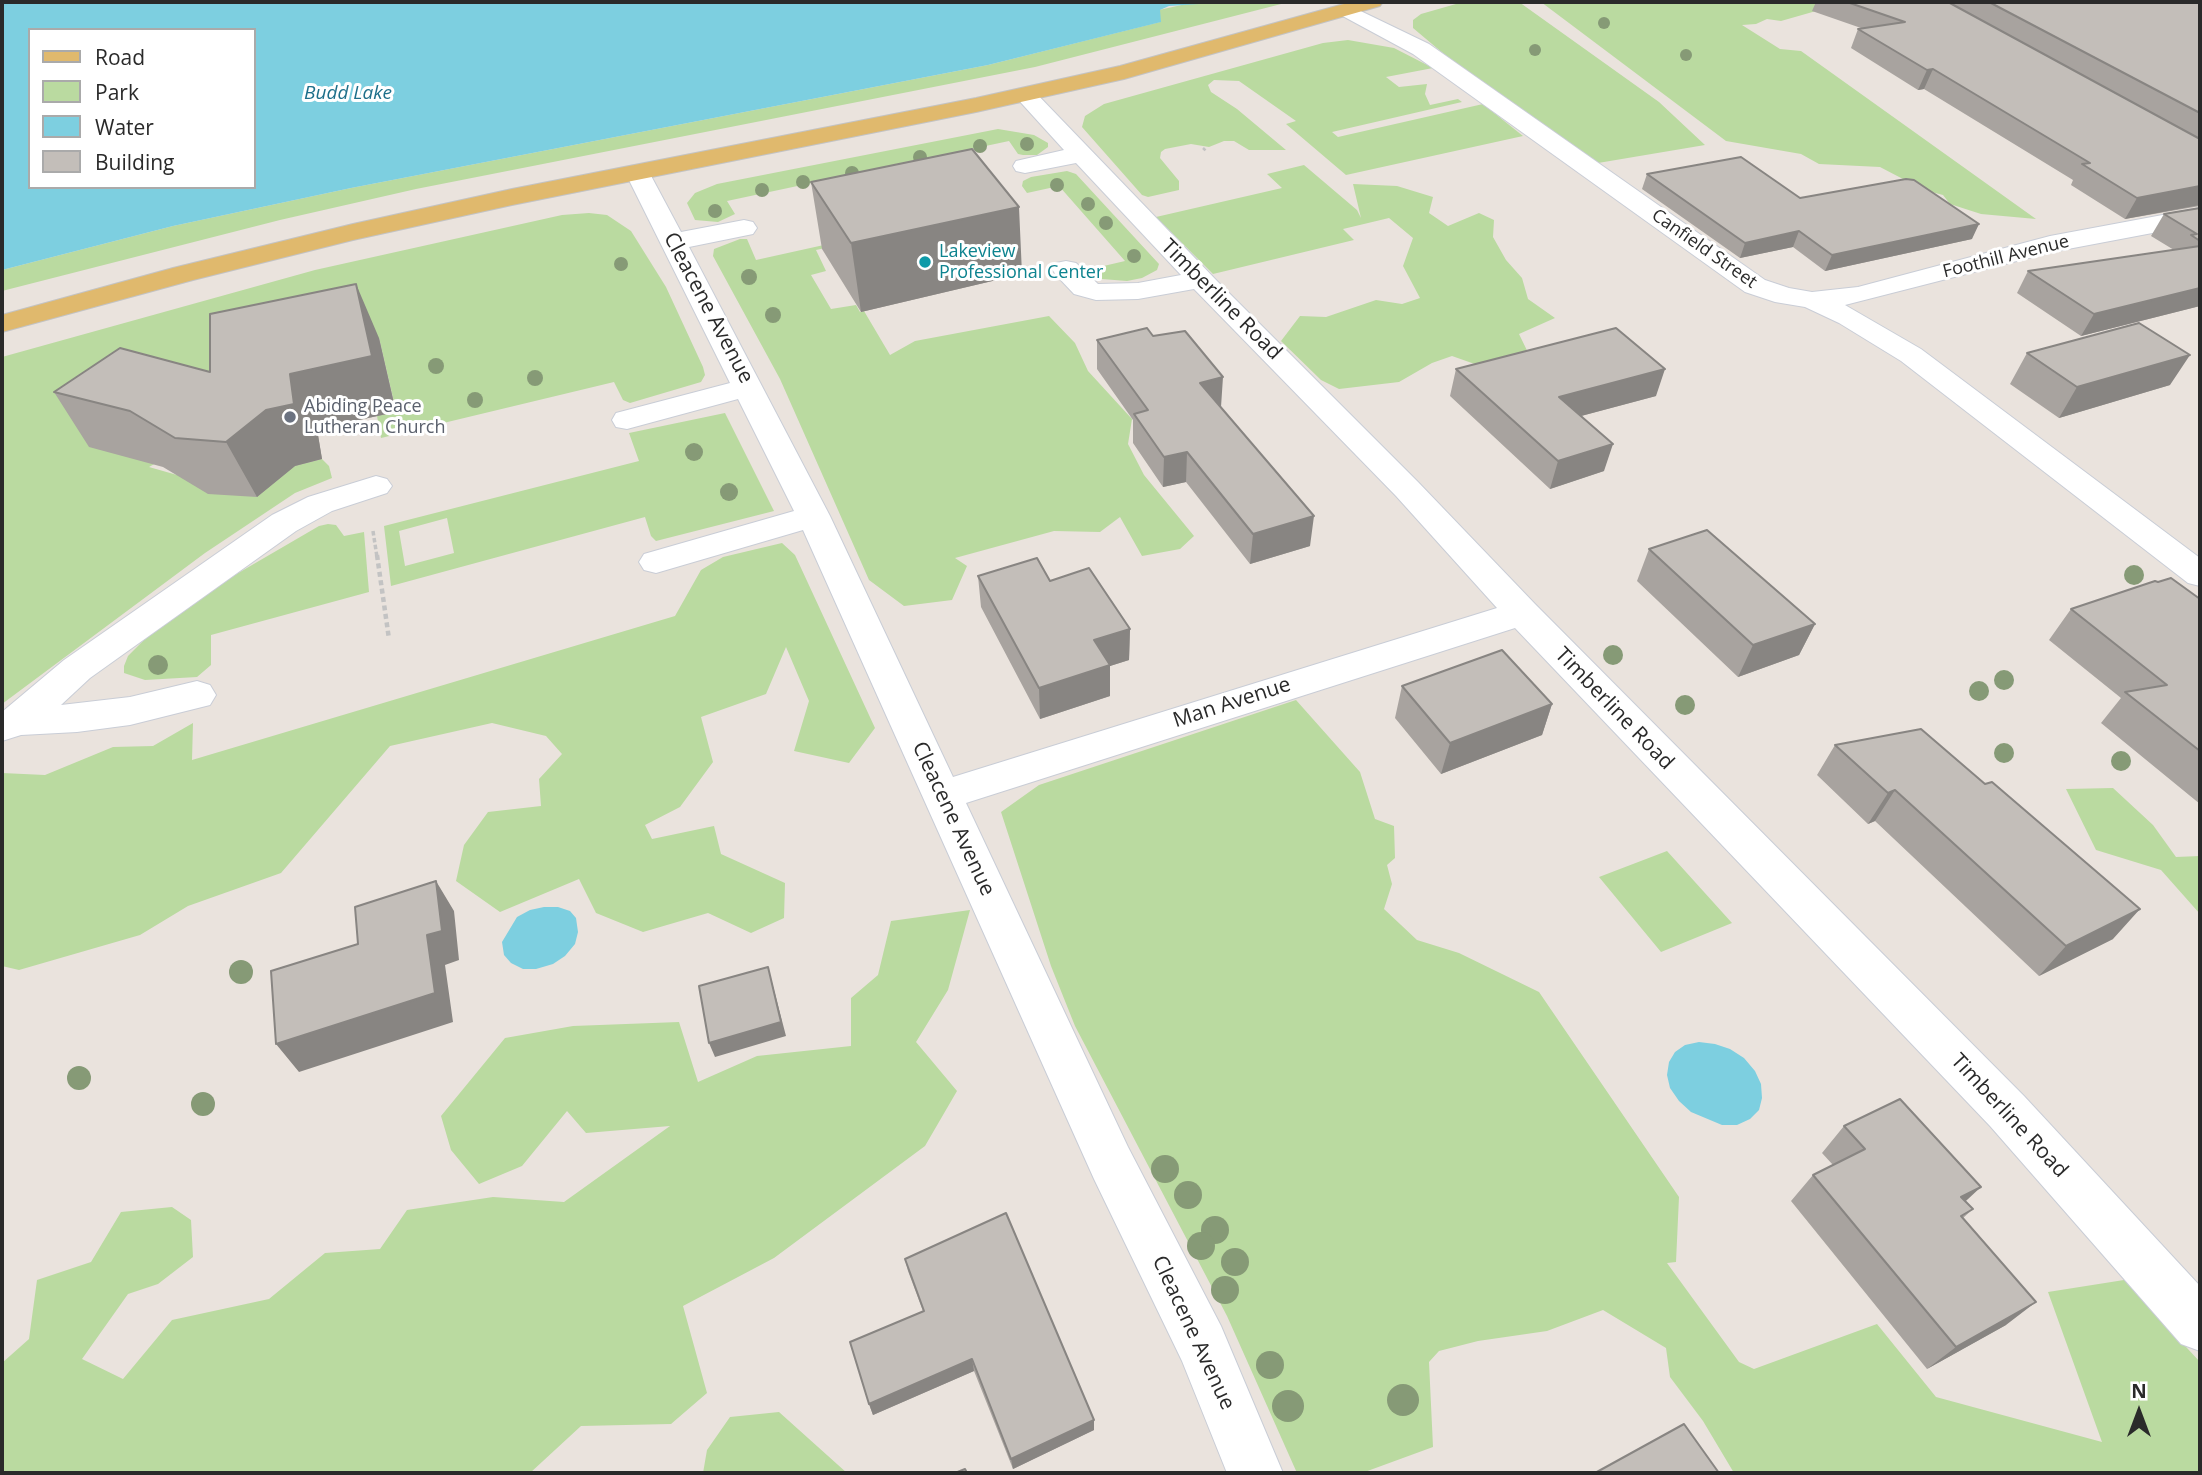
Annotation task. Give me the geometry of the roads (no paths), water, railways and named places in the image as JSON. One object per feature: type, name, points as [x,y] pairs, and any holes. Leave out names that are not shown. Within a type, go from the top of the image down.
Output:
[{"type":"main road","points":[[2,324],[183,274],[353,232],[1025,95],[1171,60],[1373,2]]},
{"type":"street","name":"Canfield Street","points":[[1346,10],[1421,49],[1755,286],[1785,296],[1812,300],[1849,317],[1911,355],[2200,575]]},
{"type":"street","name":"Timberline Road","points":[[1025,95],[1200,280],[1407,489],[1522,613],[2007,1111],[2200,1325]]},
{"type":"street","points":[[1024,166],[1082,154]]},
{"type":"street","name":"Cleacene Avenue","points":[[637,172],[813,516],[1111,1163],[1202,1345],[1255,1473]]},
{"type":"street","name":"Foothill Avenue","points":[[1812,300],[1859,295],[2050,244],[2200,216]]},
{"type":"street","points":[[673,243],[744,228]]},
{"type":"street","points":[[1066,269],[1084,288],[1096,292],[1138,291],[1200,280]]},
{"type":"street","points":[[627,420],[749,387]]},
{"type":"street","points":[[10,724],[77,669],[284,523],[320,504],[376,486]]},
{"type":"street","points":[[656,562],[813,516]]},
{"type":"street","name":"Man Avenue","points":[[943,795],[1522,613]]},
{"type":"street","points":[[10,724],[130,711],[197,695]]},
{"type":"water","name":"Budd Lake","points":[[2,2],[1229,2],[1169,6],[1160,10],[1161,22],[988,65],[351,188],[173,226],[2,270]]},
{"type":"water","points":[[544,907],[558,907],[570,911],[576,918],[578,932],[575,944],[565,956],[553,964],[536,969],[523,969],[511,963],[504,955],[502,942],[517,917]]},
{"type":"water","points":[[1699,1042],[1730,1049],[1744,1058],[1755,1071],[1761,1084],[1762,1098],[1759,1110],[1750,1119],[1737,1125],[1722,1125],[1691,1112],[1670,1088],[1667,1075],[1669,1062],[1675,1052],[1685,1045]]},
{"type":"place","name":"Lakeview Professional Center","points":[[925,262]]},
{"type":"place","name":"Abiding Peace Lutheran Church","points":[[290,417]]}]
